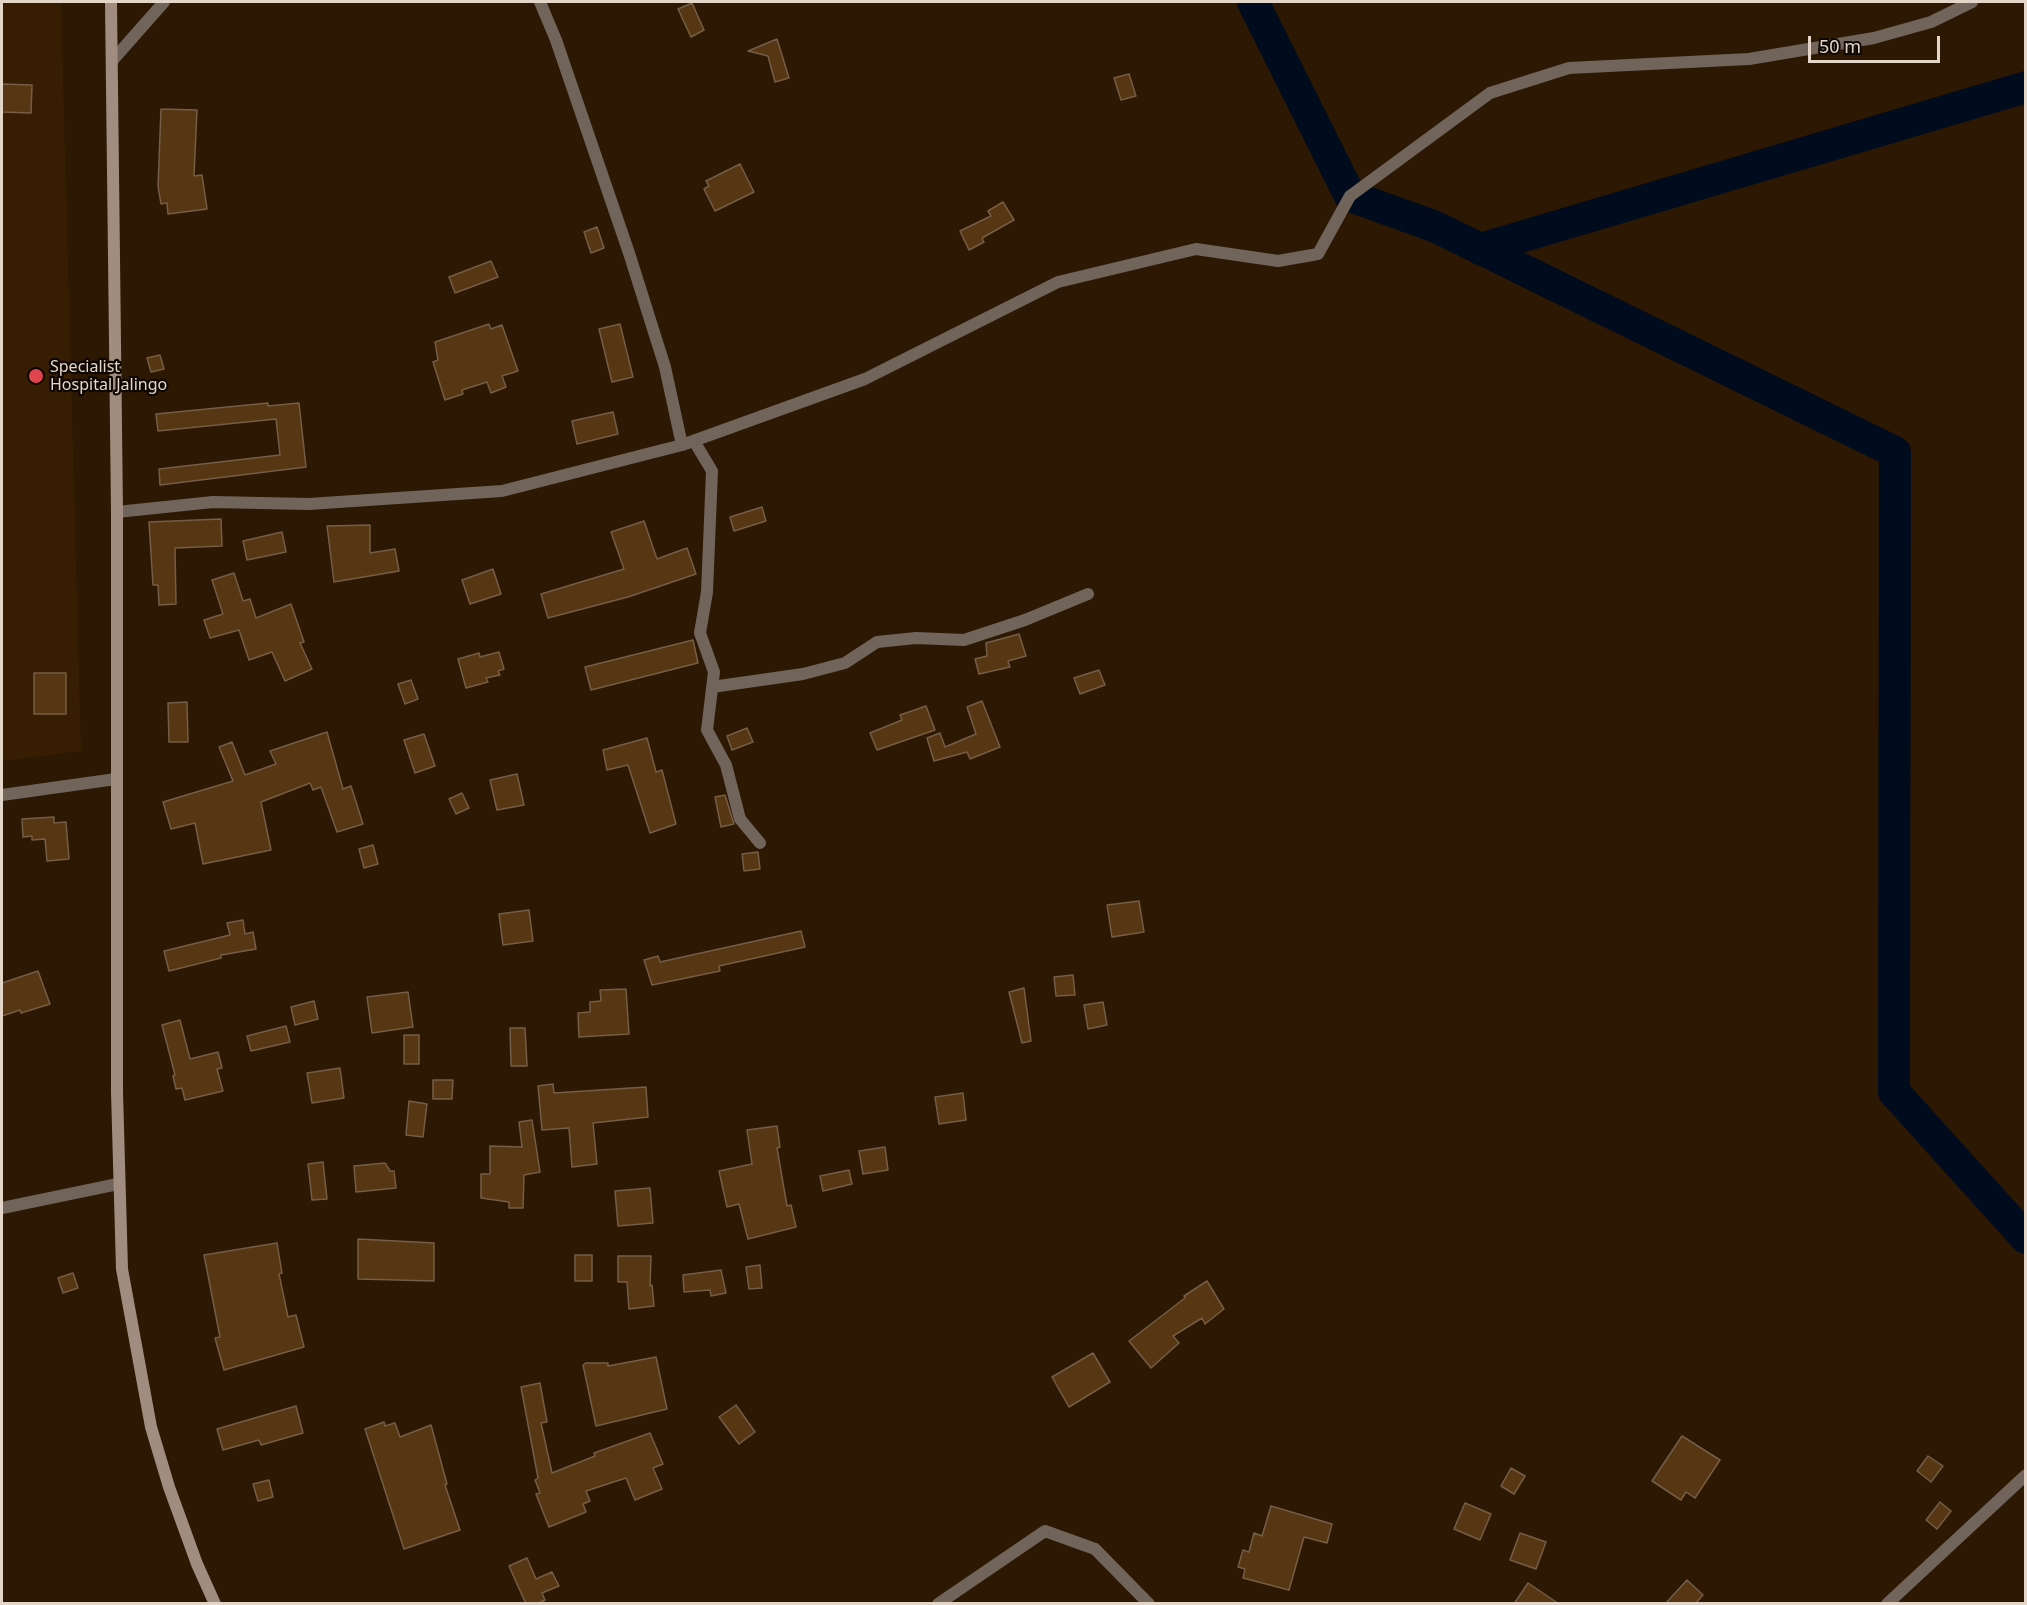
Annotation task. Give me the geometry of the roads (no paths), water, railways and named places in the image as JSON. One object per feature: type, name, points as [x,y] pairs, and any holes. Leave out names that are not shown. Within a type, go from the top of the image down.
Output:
[{"type":"main road","points":[[111,2],[117,512],[118,1184],[122,1269],[151,1427],[169,1487],[197,1564],[215,1604]]},
{"type":"street","points":[[112,62],[164,2]]},
{"type":"street","points":[[540,2],[556,40],[629,253],[688,443],[712,471],[707,591],[700,633],[714,672],[707,730],[726,765],[740,819],[759,843]]},
{"type":"street","points":[[117,512],[213,502],[309,504],[502,491],[688,443],[865,379],[1058,282],[1197,249],[1278,261],[1318,254],[1350,195],[1490,93],[1569,68],[1749,58],[1874,38],[1931,22],[1972,2]]},
{"type":"street","points":[[712,687],[802,674],[846,663],[877,642],[916,638],[964,639],[1025,620],[1088,594]]},
{"type":"street","points":[[2,795],[116,779]]},
{"type":"street","points":[[2,1208],[118,1184]]},
{"type":"street","points":[[1887,1604],[2025,1475]]},
{"type":"street","points":[[938,1604],[1045,1532],[1095,1549],[1149,1604]]},
{"type":"waterway","points":[[1253,2],[1350,196],[1436,227],[1895,452],[1894,1092],[2026,1238]]},
{"type":"waterway","points":[[1480,249],[2026,87]]},
{"type":"place","name":"Specialist Hospital Jalingo","points":[[36,376]]}]
